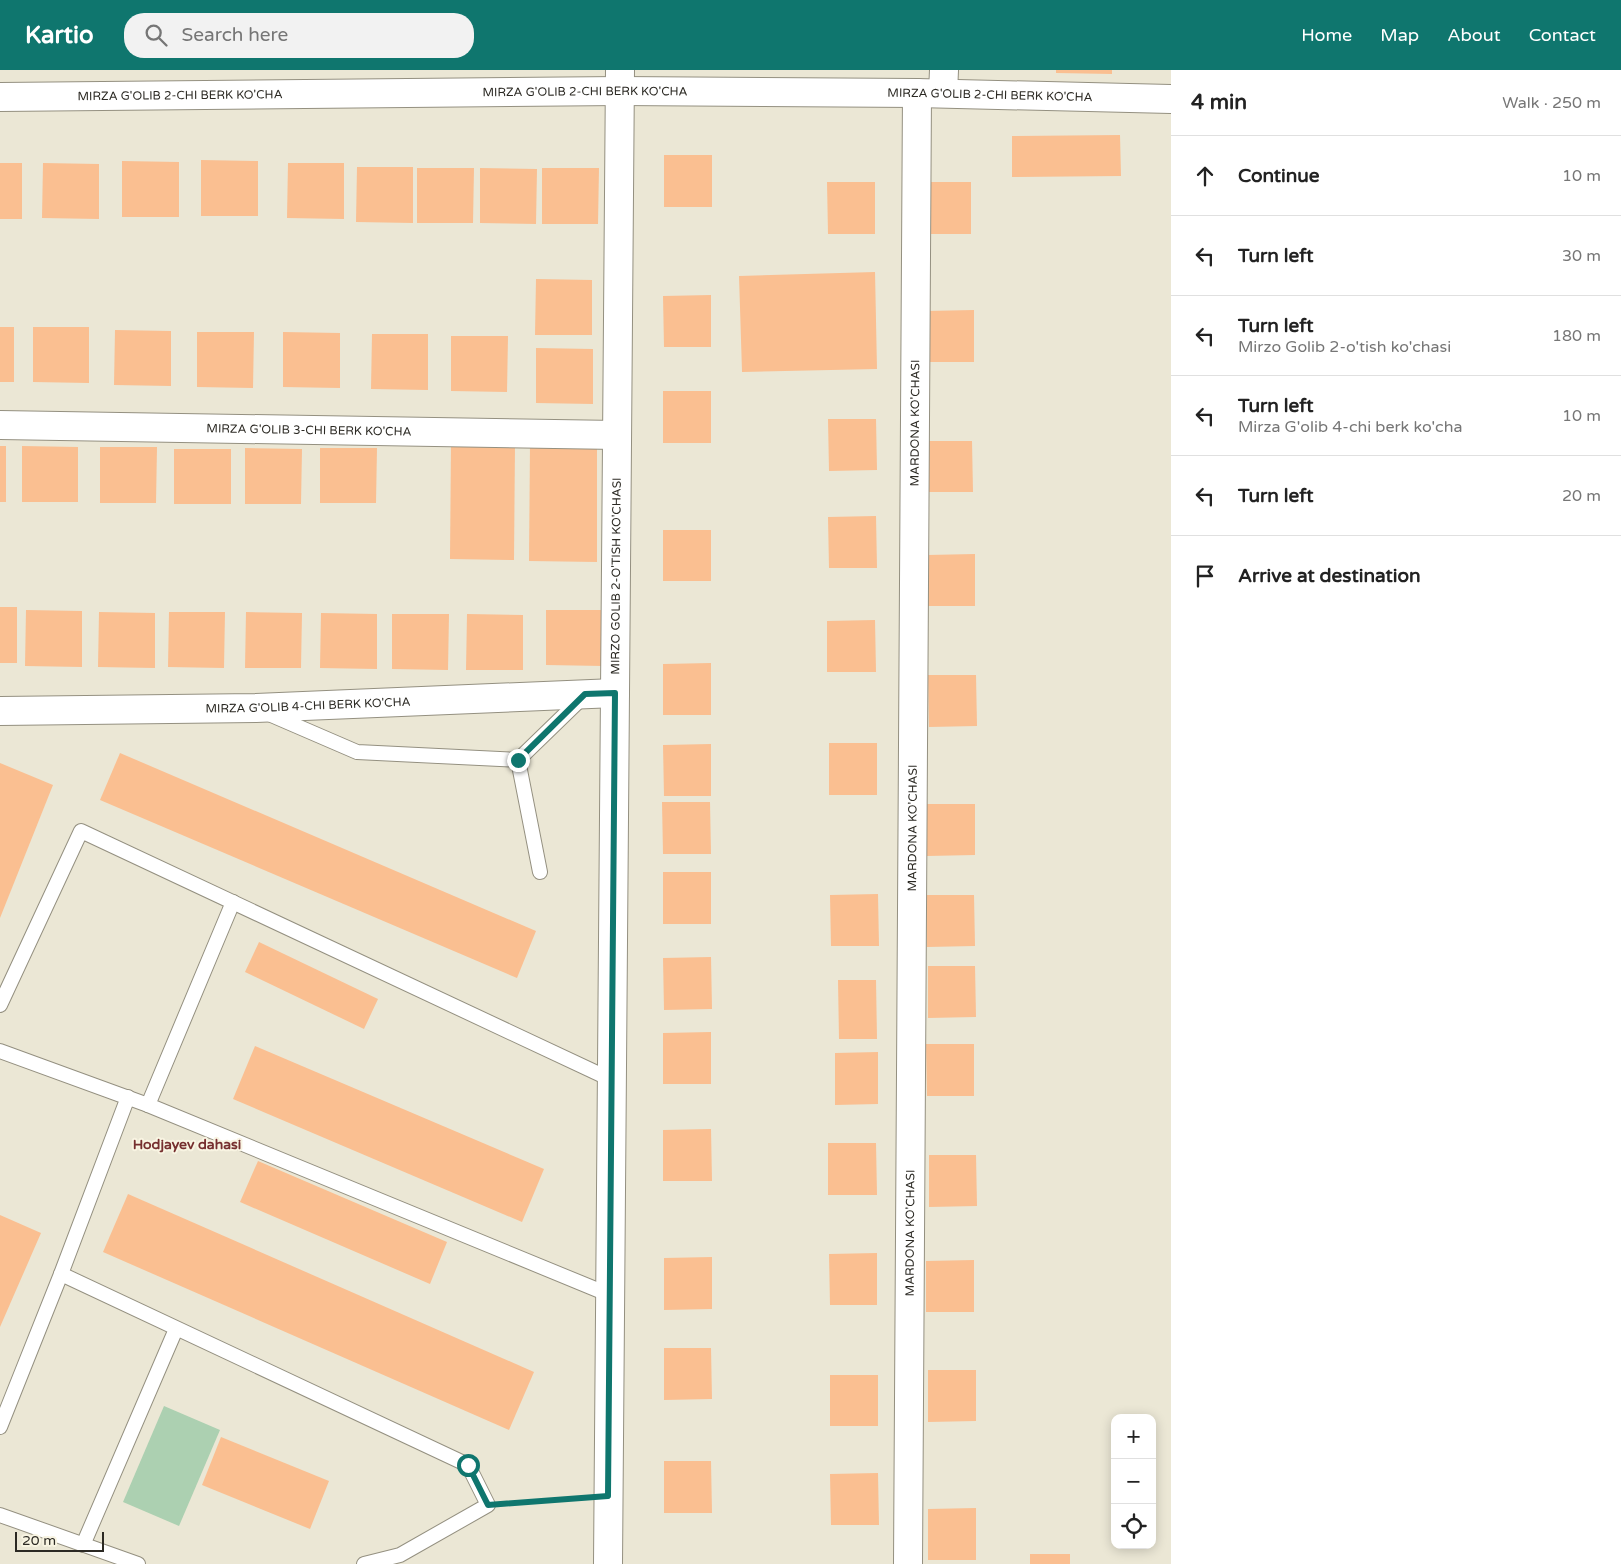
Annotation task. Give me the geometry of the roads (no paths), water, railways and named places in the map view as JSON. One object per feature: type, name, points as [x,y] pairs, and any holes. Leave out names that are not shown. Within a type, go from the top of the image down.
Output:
[{"type":"street","name":"MIRZA G'OLIB 2-CHI BERK KO'CHA","points":[[0,97],[620,80],[935,85],[1171,99]]},
{"type":"street","name":"MIRZO GOLIB 2-O'TISH KO'CHASI","points":[[608,1564],[620,80]]},
{"type":"street","name":"MARDONA KO'CHASI","points":[[908,1564],[935,85]]},
{"type":"street","name":"MIRZA G'OLIB 3-CHI BERK KO'CHA","points":[[0,425],[617,435]]},
{"type":"street","name":"MIRZA G'OLIB 4-CHI BERK KO'CHA","points":[[0,711],[256,708],[615,693]]},
{"type":"lane","points":[[256,708],[357,752],[518,760],[585,694]]},
{"type":"lane","points":[[518,760],[540,872]]},
{"type":"lane","points":[[0,1005],[82,831],[612,1080]]},
{"type":"lane","points":[[148,1105],[233,902]]},
{"type":"lane","points":[[0,1051],[148,1105],[610,1295]]},
{"type":"lane","points":[[0,1427],[61,1274],[128,1097]]},
{"type":"lane","points":[[61,1274],[468,1465],[488,1505],[400,1554],[364,1564]]},
{"type":"lane","points":[[83,1545],[176,1329]]},
{"type":"lane","points":[[0,1515],[138,1564]]},
{"type":"district","name":"Hodjayev dahasi","points":[[187,1144]]}]
